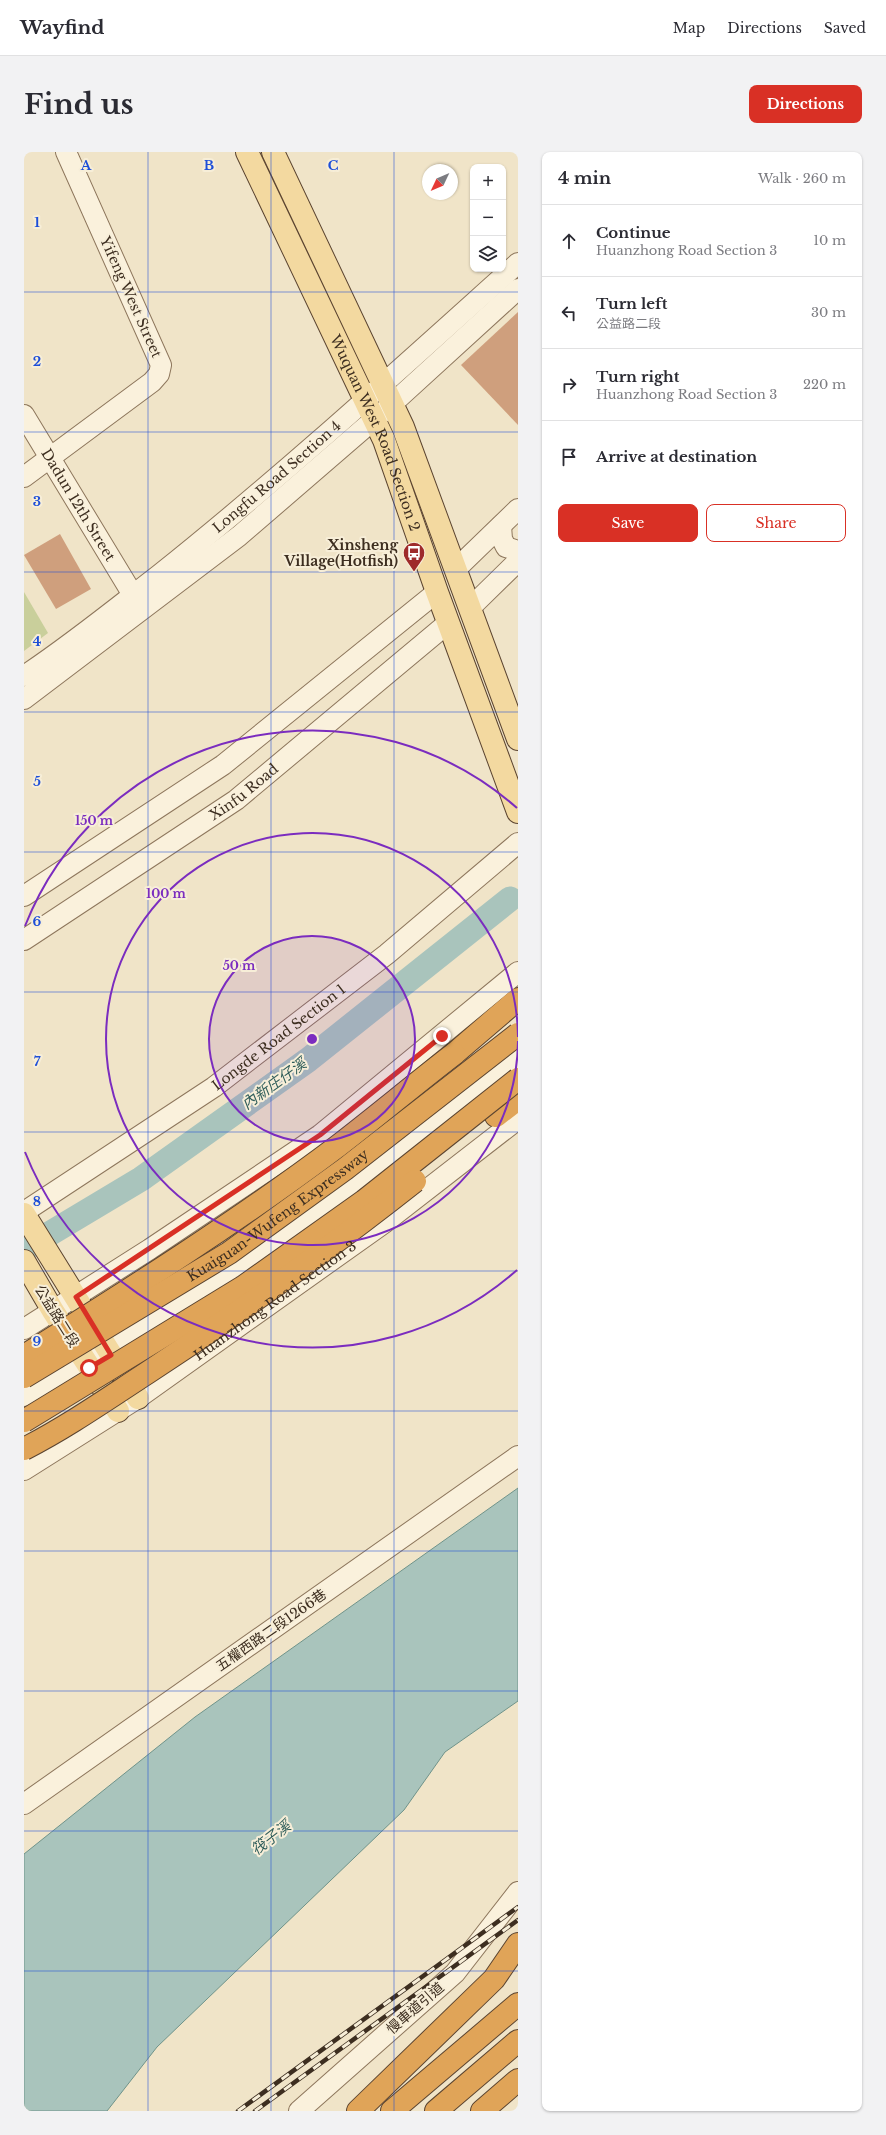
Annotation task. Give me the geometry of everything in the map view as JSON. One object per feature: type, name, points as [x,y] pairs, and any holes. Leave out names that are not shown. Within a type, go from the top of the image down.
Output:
[{"type":"highway","points":[[24,1356],[158,1272],[219,1231],[338,1146],[454,1054],[518,999]]},
{"type":"highway","name":"Kuaiguan-Wufeng Expressway","points":[[24,1377],[229,1253],[345,1169],[410,1116],[518,1034]]},
{"type":"highway","points":[[24,1421],[243,1287],[364,1201],[518,1079]]},
{"type":"highway","points":[[24,1449],[52,1435],[203,1336],[315,1258],[518,1099]]},
{"type":"highway","points":[[358,2111],[494,1979],[518,1944]]},
{"type":"highway","points":[[392,2111],[518,2004]]},
{"type":"highway","points":[[436,2111],[518,2041]]},
{"type":"highway","points":[[482,2111],[518,2080]]},
{"type":"main road","name":"Wuquan West Road Section 2","points":[[247,152],[384,440],[448,623],[518,812]]},
{"type":"main road","name":"Wuquan West Road Section 2","points":[[273,152],[388,395],[456,569],[518,739]]},
{"type":"main road","name":"公益路二段","points":[[27,1219],[138,1398]]},
{"type":"main road","name":"公益路二段","points":[[24,1261],[49,1304],[118,1411]]},
{"type":"street","name":"Yifeng West Street","points":[[24,477],[152,382],[159,374],[161,366],[66,152]]},
{"type":"street","name":"Longfu Road Section 4","points":[[388,395],[518,263]]},
{"type":"street","name":"Longfu Road Section 4","points":[[24,676],[133,595],[369,411],[518,289]]},
{"type":"street","name":"Longfu Road Section 4","points":[[24,698],[58,675],[239,536],[369,411]]},
{"type":"street","name":"Dadun 12th Street","points":[[24,415],[133,595]]},
{"type":"street","points":[[456,569],[518,509]]},
{"type":"street","points":[[501,526],[502,539],[506,547],[518,551]]},
{"type":"street","points":[[470,608],[518,561]]},
{"type":"street","points":[[24,896],[223,765],[437,592]]},
{"type":"street","name":"Xinfu Road","points":[[24,940],[236,800],[448,623]]},
{"type":"street","name":"Longde Road Section 1","points":[[27,1219],[214,1087],[387,954],[518,843]]},
{"type":"street","points":[[24,1329],[49,1304],[320,1135],[518,972]]},
{"type":"street","points":[[108,1351],[237,1266],[355,1182],[518,1054]]},
{"type":"street","points":[[24,1406],[108,1351],[242,1273],[359,1192],[518,1066]]},
{"type":"street","name":"Huanzhong Road Section 3","points":[[24,1470],[138,1398],[384,1223],[518,1119]]},
{"type":"street","points":[[24,1396],[87,1364]]},
{"type":"street","name":"五權西路二段1266巷","points":[[24,1804],[518,1456]]},
{"type":"street","name":"慢車道引道","points":[[299,2111],[455,1973],[518,1892]]},
{"type":"green space","points":[[24,592],[48,633],[24,651]]},
{"type":"water","name":"筏子溪","points":[[518,1488],[518,1701],[445,1752],[404,1810],[157,2047],[107,2111],[24,2111],[24,1854],[195,1717]]},
{"type":"building","points":[[518,312],[518,425],[461,365]]},
{"type":"building","points":[[60,534],[91,589],[56,609],[24,555]]},
{"type":"waterway","name":"內新庄仔溪","points":[[24,1249],[141,1179],[308,1060],[510,899]]},
{"type":"railway","points":[[238,2111],[518,1907]]},
{"type":"railway","points":[[255,2111],[518,1920]]},
{"type":"place","name":"Xinsheng Village(Hotfish)","points":[[414,572]]},
{"type":"route","points":[[89,1368],[111,1355],[76,1297],[320,1135],[442,1036]]}]
